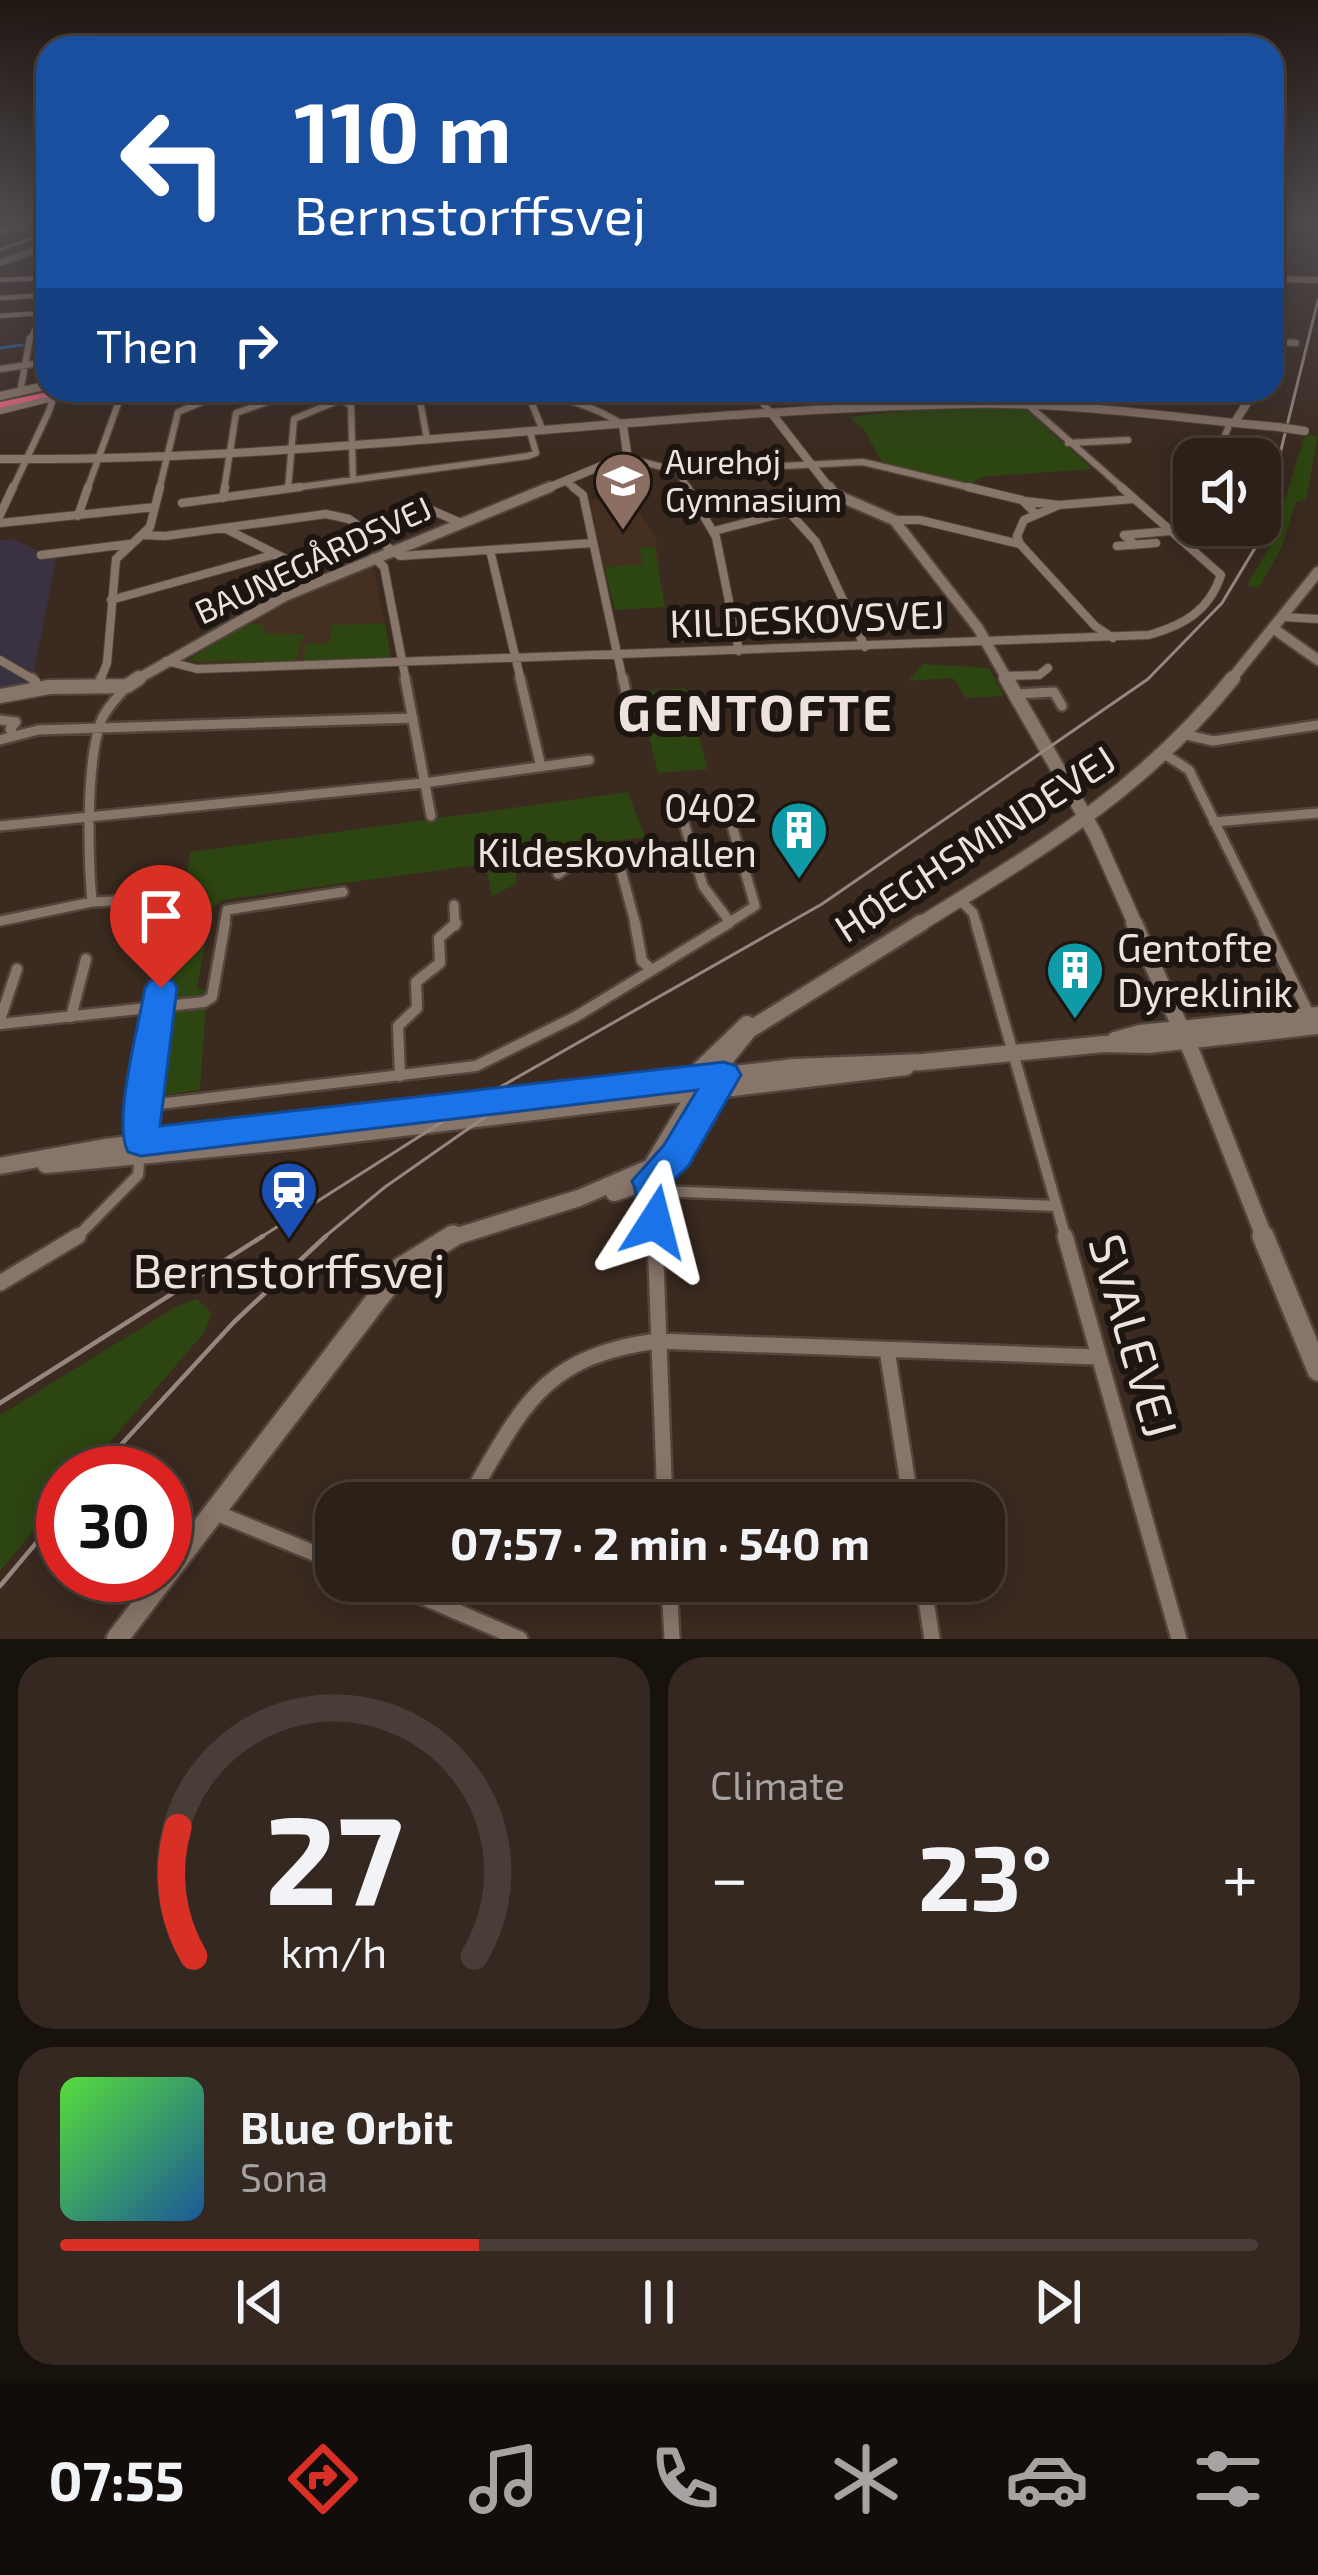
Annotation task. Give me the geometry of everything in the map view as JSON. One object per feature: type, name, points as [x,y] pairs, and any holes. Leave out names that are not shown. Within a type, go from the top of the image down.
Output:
[{"type":"highway","points":[[0,403],[36,394]]},
{"type":"highway","points":[[0,403],[36,395]]},
{"type":"highway","points":[[0,403],[36,397]]},
{"type":"street","points":[[0,316],[36,314]]},
{"type":"street","points":[[26,390],[21,387],[28,344],[36,329]]},
{"type":"street","points":[[1284,342],[1296,343]]},
{"type":"street","points":[[0,368],[36,364]]},
{"type":"street","points":[[0,403],[26,390],[36,390]]},
{"type":"street","points":[[52,402],[0,519],[155,507]]},
{"type":"street","points":[[78,516],[119,402]]},
{"type":"street","points":[[98,685],[107,663],[116,559],[142,535],[155,507],[182,408],[199,402]]},
{"type":"street","points":[[223,498],[236,413],[267,402]]},
{"type":"street","points":[[288,489],[294,419],[335,402]]},
{"type":"street","points":[[348,402],[353,480]]},
{"type":"street","points":[[420,402],[427,439]]},
{"type":"street","points":[[531,402],[543,430]]},
{"type":"street","points":[[599,402],[623,425],[627,454],[623,458],[678,471],[808,462],[876,464],[1022,500],[1059,505],[1133,500]]},
{"type":"street","points":[[762,402],[841,498],[894,520],[920,520],[1020,544],[1095,626],[1116,639]]},
{"type":"street","points":[[877,402],[880,407]]},
{"type":"street","points":[[911,402],[917,406]]},
{"type":"street","points":[[0,458],[168,457],[943,402]]},
{"type":"street","name":"KILDESKOVSVEJ","points":[[1028,402],[1068,443],[1173,532]]},
{"type":"street","points":[[1042,402],[1318,433]]},
{"type":"street","points":[[1226,438],[1247,402]]},
{"type":"street","points":[[182,503],[528,456],[536,453],[530,431]]},
{"type":"street","points":[[1068,443],[1127,438],[1140,450]]},
{"type":"street","name":"BAUNEGÅRDSVEJ","points":[[99,729],[110,704],[127,686],[165,661],[324,578],[623,458]]},
{"type":"street","points":[[678,471],[714,531],[739,651]]},
{"type":"street","points":[[565,481],[582,493],[632,722]]},
{"type":"street","points":[[714,531],[841,498]]},
{"type":"street","points":[[1022,500],[1034,512]]},
{"type":"street","points":[[412,502],[461,523]]},
{"type":"street","points":[[1020,544],[1018,529],[1034,512],[1059,505]]},
{"type":"street","points":[[789,512],[816,542],[865,647]]},
{"type":"street","points":[[142,535],[334,514],[349,519],[389,552],[405,556],[593,543]]},
{"type":"street","points":[[894,520],[986,643],[1102,850],[1318,1370]]},
{"type":"street","points":[[224,528],[324,578]]},
{"type":"street","points":[[1135,545],[1124,535],[1173,534]]},
{"type":"street","points":[[1117,546],[1156,543]]},
{"type":"street","points":[[41,555],[129,544]]},
{"type":"street","name":"KILDESKOVSVEJ","points":[[165,661],[197,669],[1116,639],[1168,633],[1213,594],[1221,575],[1188,546]]},
{"type":"street","points":[[490,550],[541,767]]},
{"type":"street","points":[[111,600],[276,554]]},
{"type":"street","points":[[374,558],[384,567],[431,816]]},
{"type":"street","name":"HØEGHSMINDEVEJ","points":[[707,1082],[766,1018],[1085,821],[1166,755],[1318,572]]},
{"type":"street","points":[[1279,623],[1318,619]]},
{"type":"street","points":[[1279,623],[1318,660]]},
{"type":"street","points":[[1085,640],[1095,626]]},
{"type":"street","points":[[0,660],[36,680],[38,688]]},
{"type":"street","points":[[1004,676],[1039,675],[1048,668]]},
{"type":"street","points":[[0,696],[38,688],[127,686]]},
{"type":"street","points":[[1014,694],[1054,692],[1062,706]]},
{"type":"street","points":[[0,740],[99,729],[413,718]]},
{"type":"street","points":[[0,720],[16,722],[10,729],[14,736]]},
{"type":"street","points":[[1187,735],[1213,741],[1318,725]]},
{"type":"street","points":[[92,902],[88,861],[99,729]]},
{"type":"street","points":[[0,1167],[707,1082],[891,1070],[922,1062],[1315,1024],[1189,770],[1166,755]]},
{"type":"street","points":[[0,826],[424,783],[589,760]]},
{"type":"street","points":[[142,1106],[464,1069],[496,1059],[602,1003],[730,922],[756,901],[727,808],[716,802],[688,806],[681,813],[704,891],[713,909],[730,922]]},
{"type":"street","points":[[1214,822],[1318,813]]},
{"type":"street","points":[[558,874],[576,861],[575,856],[616,852],[621,884],[630,891],[636,914],[632,921],[642,961],[652,970]]},
{"type":"street","points":[[17,969],[0,1022],[158,1008],[212,997],[227,910],[343,892]]},
{"type":"street","name":"SVALEVEJ","points":[[958,898],[973,914],[1178,1639]]},
{"type":"street","points":[[0,920],[75,909],[92,902],[170,900],[175,910],[142,1106],[136,1178],[73,1241],[0,1282]]},
{"type":"street","points":[[400,1076],[398,1026],[418,1008],[416,982],[440,963],[439,938],[456,925],[454,905]]},
{"type":"street","points":[[71,1017],[86,958]]},
{"type":"street","points":[[117,1639],[401,1268],[453,1236],[650,1182],[676,1155],[707,1082],[743,1026],[766,1018]]},
{"type":"street","points":[[650,1182],[1056,1206]]},
{"type":"street","points":[[650,1182],[664,1482]]},
{"type":"street","points":[[479,1482],[529,1401],[552,1374],[600,1348],[657,1341],[1098,1357]]},
{"type":"street","points":[[887,1350],[908,1482]]},
{"type":"street","points":[[214,1512],[315,1553]]},
{"type":"street","points":[[447,1602],[520,1639]]},
{"type":"street","points":[[670,1602],[672,1639]]},
{"type":"street","points":[[926,1602],[932,1639]]},
{"type":"shaded area","name":"Aurehøj Gymnasium","points":[[630,497],[659,544],[655,546],[661,563],[604,567],[590,500]]},
{"type":"shaded area","points":[[14,539],[56,559],[32,681],[0,689],[0,540]]},
{"type":"shaded area","points":[[373,565],[391,658],[187,661],[273,609]]},
{"type":"green space","points":[[1023,407],[1092,469],[981,477],[972,484],[882,462],[864,430],[849,417],[919,409]]},
{"type":"green space","points":[[1305,434],[1318,436],[1306,499],[1296,502],[1281,549],[1259,588],[1247,585],[1270,546],[1281,546],[1281,513]]},
{"type":"green space","points":[[655,547],[665,607],[615,610],[604,567],[643,564],[639,548]]},
{"type":"green space","points":[[248,622],[264,626],[265,634],[304,634],[296,661],[187,661]]},
{"type":"green space","points":[[385,623],[391,658],[303,661],[306,644],[330,643],[331,625]]},
{"type":"green space","points":[[923,664],[989,668],[1004,696],[966,698],[953,678],[908,681]]},
{"type":"green space","points":[[685,688],[708,769],[658,773],[638,692]]},
{"type":"green space","points":[[628,792],[645,837],[516,853],[516,884],[492,896],[485,864],[222,900],[211,909],[197,989],[207,990],[200,1090],[157,1096],[190,852]]},
{"type":"green space","points":[[197,1299],[212,1313],[204,1333],[106,1446],[36,1446],[36,1528],[0,1571],[0,1415],[177,1306]]},
{"type":"waterway","points":[[0,348],[22,345]]},
{"type":"tram line","points":[[258,1239],[472,1103],[822,904],[1148,679],[1222,603],[1258,543],[1318,300]]},
{"type":"tram line","points":[[322,1239],[385,1187],[498,1108]]},
{"type":"tram line","points":[[0,1403],[263,1236]]},
{"type":"tram line","points":[[120,1446],[234,1322],[326,1236]]},
{"type":"tram line","points":[[0,1586],[36,1543]]},
{"type":"place","name":"Aurehøj Gymnasium","points":[[623,532]]},
{"type":"place","name":"0402 Kildeskovhallen","points":[[799,881]]},
{"type":"place","name":"Gentofte Dyreklinik","points":[[1075,1021]]},
{"type":"place","name":"Bernstorffsvej","points":[[289,1241]]},
{"type":"district","name":"GENTOFTE","points":[[756,713]]},
{"type":"route","points":[[161,988],[142,1106],[141,1142],[724,1075],[676,1155],[650,1181],[658,1192],[655,1222]]}]
